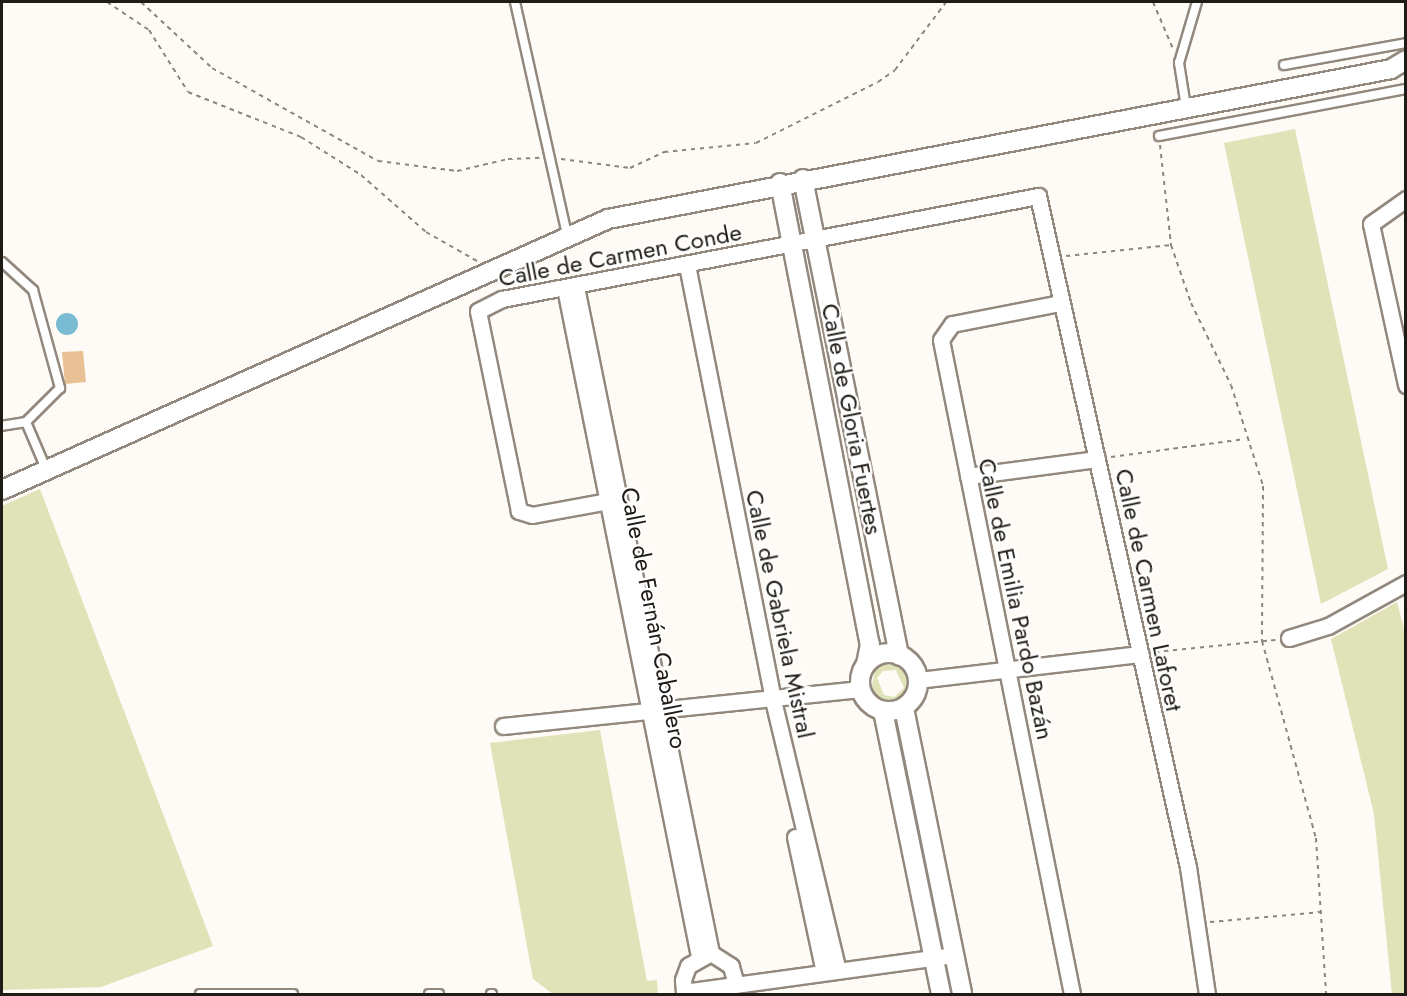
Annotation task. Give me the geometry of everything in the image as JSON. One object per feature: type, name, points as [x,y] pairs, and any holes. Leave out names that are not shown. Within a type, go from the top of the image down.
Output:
[{"type":"street","points":[[2,490],[567,234],[654,207],[1401,67]]},
{"type":"street","name":"Calle de Gloria Fuertes","points":[[803,179],[898,655]]},
{"type":"street","name":"Calle de Gloria Fuertes","points":[[780,183],[870,644],[866,664]]},
{"type":"street","name":"Calle de Carmen Conde","points":[[613,500],[532,515],[519,511],[512,497],[478,311],[502,299],[1038,196]]},
{"type":"street","name":"Calle de Carmen Laforet","points":[[1038,196],[1198,924],[1207,994]]},
{"type":"street","points":[[1406,199],[1371,224],[1406,385]]},
{"type":"street","name":"Calle de Gabriela Mistral","points":[[683,266],[769,696],[831,971]]},
{"type":"street","name":"Calle de Fernán Caballero","points":[[571,287],[705,955]]},
{"type":"street","name":"Calle de Emilia Pardo Bazán","points":[[1062,307],[952,335],[972,475],[1081,994]]},
{"type":"street","points":[[972,475],[1097,459]]},
{"type":"street","points":[[1289,639],[1328,626],[1406,583]]},
{"type":"street","points":[[918,680],[1140,654]]},
{"type":"street","points":[[898,655],[912,664],[918,680],[915,696],[904,708],[883,711],[868,703],[860,689],[866,664],[878,656],[898,655]]},
{"type":"street","name":"Calle de Emilia Pardo Bazán","points":[[1012,669],[1072,994]]},
{"type":"street","points":[[503,726],[769,696],[860,689]]},
{"type":"street","points":[[904,708],[962,994]]},
{"type":"street","points":[[883,711],[941,994]]},
{"type":"street","points":[[736,984],[731,966],[705,955],[688,966],[684,992],[933,956],[954,955]]},
{"type":"lane","points":[[515,2],[567,234]]},
{"type":"lane","points":[[1186,107],[1179,63],[1197,2]]},
{"type":"lane","points":[[1284,65],[1406,44]]},
{"type":"lane","points":[[1159,136],[1406,89]]},
{"type":"lane","points":[[2,262],[33,290],[59,369],[60,388],[26,422],[2,426]]},
{"type":"lane","points":[[26,422],[46,470]]},
{"type":"lane","points":[[200,994],[293,994]]},
{"type":"lane","points":[[429,994],[439,994]]},
{"type":"path","points":[[107,2],[149,30],[164,61],[188,92],[301,137],[361,175],[426,232],[488,271]]},
{"type":"path","points":[[141,2],[212,68],[378,160],[456,171],[507,159],[550,158],[630,168],[664,152],[756,143],[878,82],[895,70],[946,2]]},
{"type":"path","points":[[1153,2],[1179,63]]},
{"type":"path","points":[[1159,136],[1171,245],[1191,303],[1231,385],[1245,440],[1263,486],[1262,641],[1316,838],[1326,994]]},
{"type":"path","points":[[1051,259],[1171,245]]},
{"type":"path","points":[[1097,459],[1245,440]]},
{"type":"path","points":[[1140,654],[1289,639]]},
{"type":"path","points":[[1198,924],[1322,912]]},
{"type":"green space","points":[[1295,129],[1388,569],[1321,604],[1224,143]]},
{"type":"green space","points":[[40,489],[213,946],[101,987],[2,990],[2,506]]},
{"type":"green space","points":[[1397,602],[1406,636],[1405,994],[1392,994],[1374,814],[1331,639]]},
{"type":"green space","points":[[886,663],[900,664],[911,680],[906,698],[894,704],[880,701],[871,690],[875,670]],"holes":[[[896,670],[904,688],[894,697],[884,695],[877,678],[883,671]]]},
{"type":"green space","points":[[600,730],[647,981],[657,980],[658,994],[553,994],[533,979],[490,743]]},
{"type":"water","points":[[67,313],[75,316],[78,324],[75,332],[67,335],[59,332],[56,324],[59,316]]},
{"type":"building","points":[[83,351],[86,382],[65,384],[62,352]]}]
